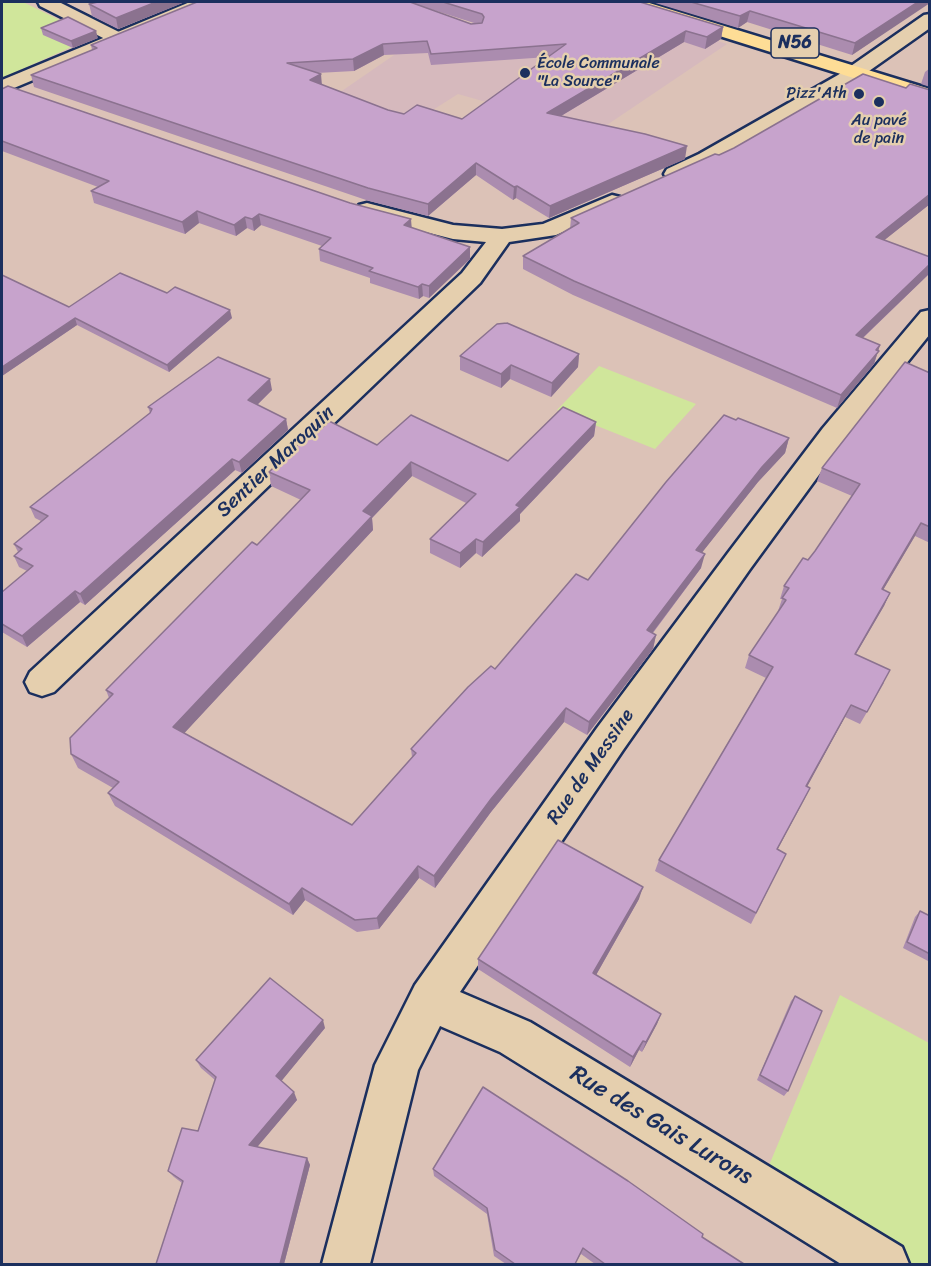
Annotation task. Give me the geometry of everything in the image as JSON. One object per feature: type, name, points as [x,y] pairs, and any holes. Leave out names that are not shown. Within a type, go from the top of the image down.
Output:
[{"type":"main road","name":"N56","points":[[630,2],[859,68],[930,84]]},
{"type":"main road","name":"N56","points":[[660,2],[859,68],[930,96]]},
{"type":"street","points":[[46,2],[117,38]]},
{"type":"street","points":[[3,87],[204,2]]},
{"type":"street","points":[[652,185],[707,159],[800,106],[930,19]]},
{"type":"street","points":[[3,87],[38,97]]},
{"type":"street","points":[[349,204],[453,232],[502,236],[548,230],[631,194]]},
{"type":"street","name":"Sentier Maroquin","points":[[42,682],[471,278],[502,236]]},
{"type":"street","name":"Rue de Messine","points":[[346,1264],[397,1065],[430,1000],[610,739],[739,561],[833,435],[930,318]]},
{"type":"street","name":"Rue des Gais Lurons","points":[[430,1000],[515,1037],[885,1264]]},
{"type":"shaded area","name":"École Communale \"La Source\"","points":[[648,18],[727,44],[595,133],[458,94],[417,120],[336,95],[397,53]]},
{"type":"green space","points":[[2,2],[23,2],[88,34],[85,41],[2,78]]},
{"type":"green space","points":[[599,366],[696,404],[655,449],[557,410]]},
{"type":"green space","points":[[840,995],[929,1043],[929,1264],[885,1264],[760,1187]]},
{"type":"building","points":[[156,2],[116,18],[89,4]]},
{"type":"building","points":[[197,2],[410,2],[471,24],[482,23],[484,17],[482,14],[443,2],[640,2],[723,27],[707,37],[686,31],[547,113],[645,134],[687,146],[550,206],[476,163],[428,204],[368,188],[31,75],[97,48],[91,45]],"holes":[[[427,41],[431,54],[566,44],[462,119],[417,105],[404,114],[388,110],[310,80],[321,74],[287,63],[353,59],[383,44]]]},
{"type":"building","points":[[691,2],[918,2],[855,43],[750,11],[740,16]]},
{"type":"building","points":[[68,17],[96,31],[71,41],[41,28]]},
{"type":"building","points":[[863,74],[906,88],[910,84],[930,90],[930,194],[876,237],[930,257],[930,264],[856,335],[880,345],[876,350],[879,351],[841,395],[574,281],[523,256],[579,223],[571,218],[715,154],[719,155],[734,148]]},
{"type":"building","points":[[8,86],[350,203],[411,219],[404,225],[470,247],[429,286],[422,284],[418,287],[369,271],[373,268],[319,249],[331,238],[259,214],[252,219],[245,217],[234,225],[197,211],[182,222],[91,191],[109,181],[2,141],[2,89]]},
{"type":"building","points":[[120,273],[167,293],[175,287],[230,310],[167,365],[75,318],[2,367],[2,275],[69,307]]},
{"type":"building","points":[[507,323],[579,354],[552,383],[511,365],[501,374],[460,356],[497,324]]},
{"type":"building","points":[[218,357],[270,379],[248,400],[286,419],[239,462],[232,459],[80,594],[75,591],[22,636],[2,624],[2,592],[33,566],[14,556],[22,549],[14,544],[48,516],[30,507],[150,413],[152,409],[148,407]]},
{"type":"building","points":[[905,362],[930,373],[930,527],[921,523],[882,589],[890,593],[855,654],[890,670],[867,712],[851,705],[806,786],[810,788],[777,849],[786,854],[756,913],[659,860],[773,667],[749,655],[786,600],[782,598],[789,588],[784,586],[803,558],[808,560],[815,551],[860,484],[822,468]]},
{"type":"building","points":[[563,407],[596,422],[516,505],[520,507],[483,542],[476,539],[460,553],[430,539],[476,494],[411,462],[363,511],[372,516],[173,727],[352,825],[416,753],[411,749],[468,687],[491,666],[495,669],[576,574],[588,580],[666,482],[724,415],[736,420],[738,418],[789,438],[762,467],[696,550],[705,554],[647,630],[656,635],[589,722],[566,708],[491,799],[434,876],[418,866],[377,918],[355,920],[302,888],[289,904],[108,793],[119,782],[71,754],[70,738],[113,694],[106,690],[252,542],[257,545],[310,490],[269,472],[313,430],[318,432],[329,421],[377,445],[411,415],[508,461]]},
{"type":"building","points":[[558,840],[643,887],[593,973],[661,1014],[646,1042],[643,1041],[633,1057],[478,959]]},
{"type":"building","points":[[920,911],[930,916],[930,954],[907,942]]},
{"type":"building","points":[[270,978],[323,1020],[276,1076],[294,1092],[249,1145],[307,1158],[280,1264],[156,1264],[183,1181],[168,1171],[182,1128],[198,1131],[216,1077],[196,1060]]},
{"type":"building","points":[[795,996],[822,1011],[788,1091],[760,1075]]},
{"type":"building","points":[[483,1087],[628,1181],[703,1234],[702,1237],[744,1264],[605,1264],[583,1248],[575,1264],[515,1264],[495,1250],[487,1208],[433,1169]]},
{"type":"place","name":"École Communale \"La Source\"","points":[[525,73]]},
{"type":"place","name":"Pizz'Ath","points":[[859,94]]},
{"type":"place","name":"Au pavé de pain","points":[[879,102]]}]
